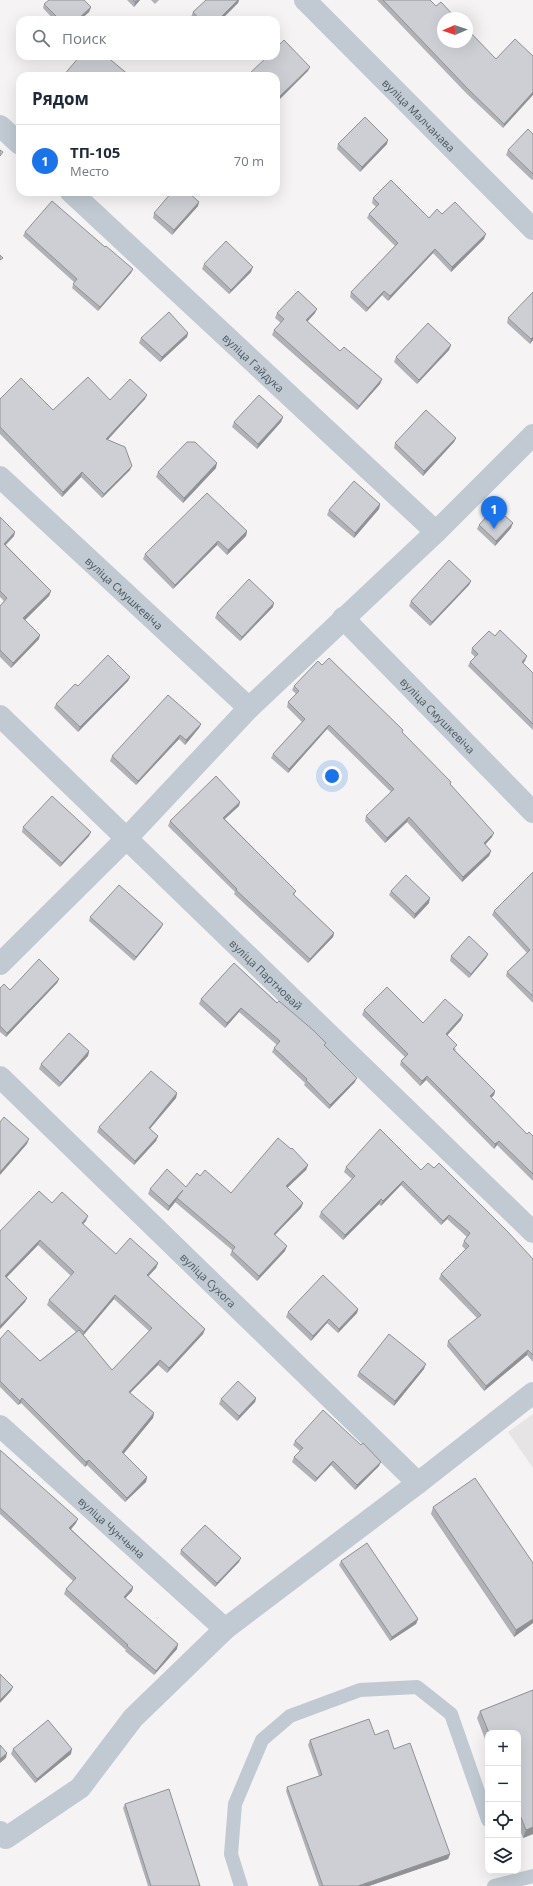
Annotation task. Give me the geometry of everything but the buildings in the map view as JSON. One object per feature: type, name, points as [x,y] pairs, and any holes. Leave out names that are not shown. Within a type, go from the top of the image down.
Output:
[{"type":"street","name":"вуліца Малчанава","points":[[305,0],[533,230]]},
{"type":"street","points":[[0,126],[16,140]]},
{"type":"street","name":"вуліца Гайдука","points":[[75,196],[436,532]]},
{"type":"street","points":[[0,964],[126,838],[249,708],[436,532],[533,435]]},
{"type":"street","name":"вуліца Смушкевіча","points":[[0,477],[249,708]]},
{"type":"street","name":"вуліца Смушкевіча","points":[[343,618],[533,812]]},
{"type":"street","name":"вуліца Партновай","points":[[0,716],[533,1232]]},
{"type":"street","name":"вуліца Сухога","points":[[0,1077],[418,1483]]},
{"type":"street","points":[[3,1835],[80,1788],[133,1718],[225,1629],[418,1483],[533,1393]]},
{"type":"street","name":"вуліца Чунчына","points":[[0,1426],[225,1629]]},
{"type":"lane","points":[[241,1886],[231,1854],[235,1804],[262,1740],[290,1716],[360,1690],[417,1687],[450,1714],[485,1812]]},
{"type":"lane","points":[[494,1886],[508,1876],[533,1876]]},
{"type":"shaded area","points":[[533,1414],[533,1468],[508,1432]]},
{"type":"place","name":"ТП-105","points":[[494,529]]}]
